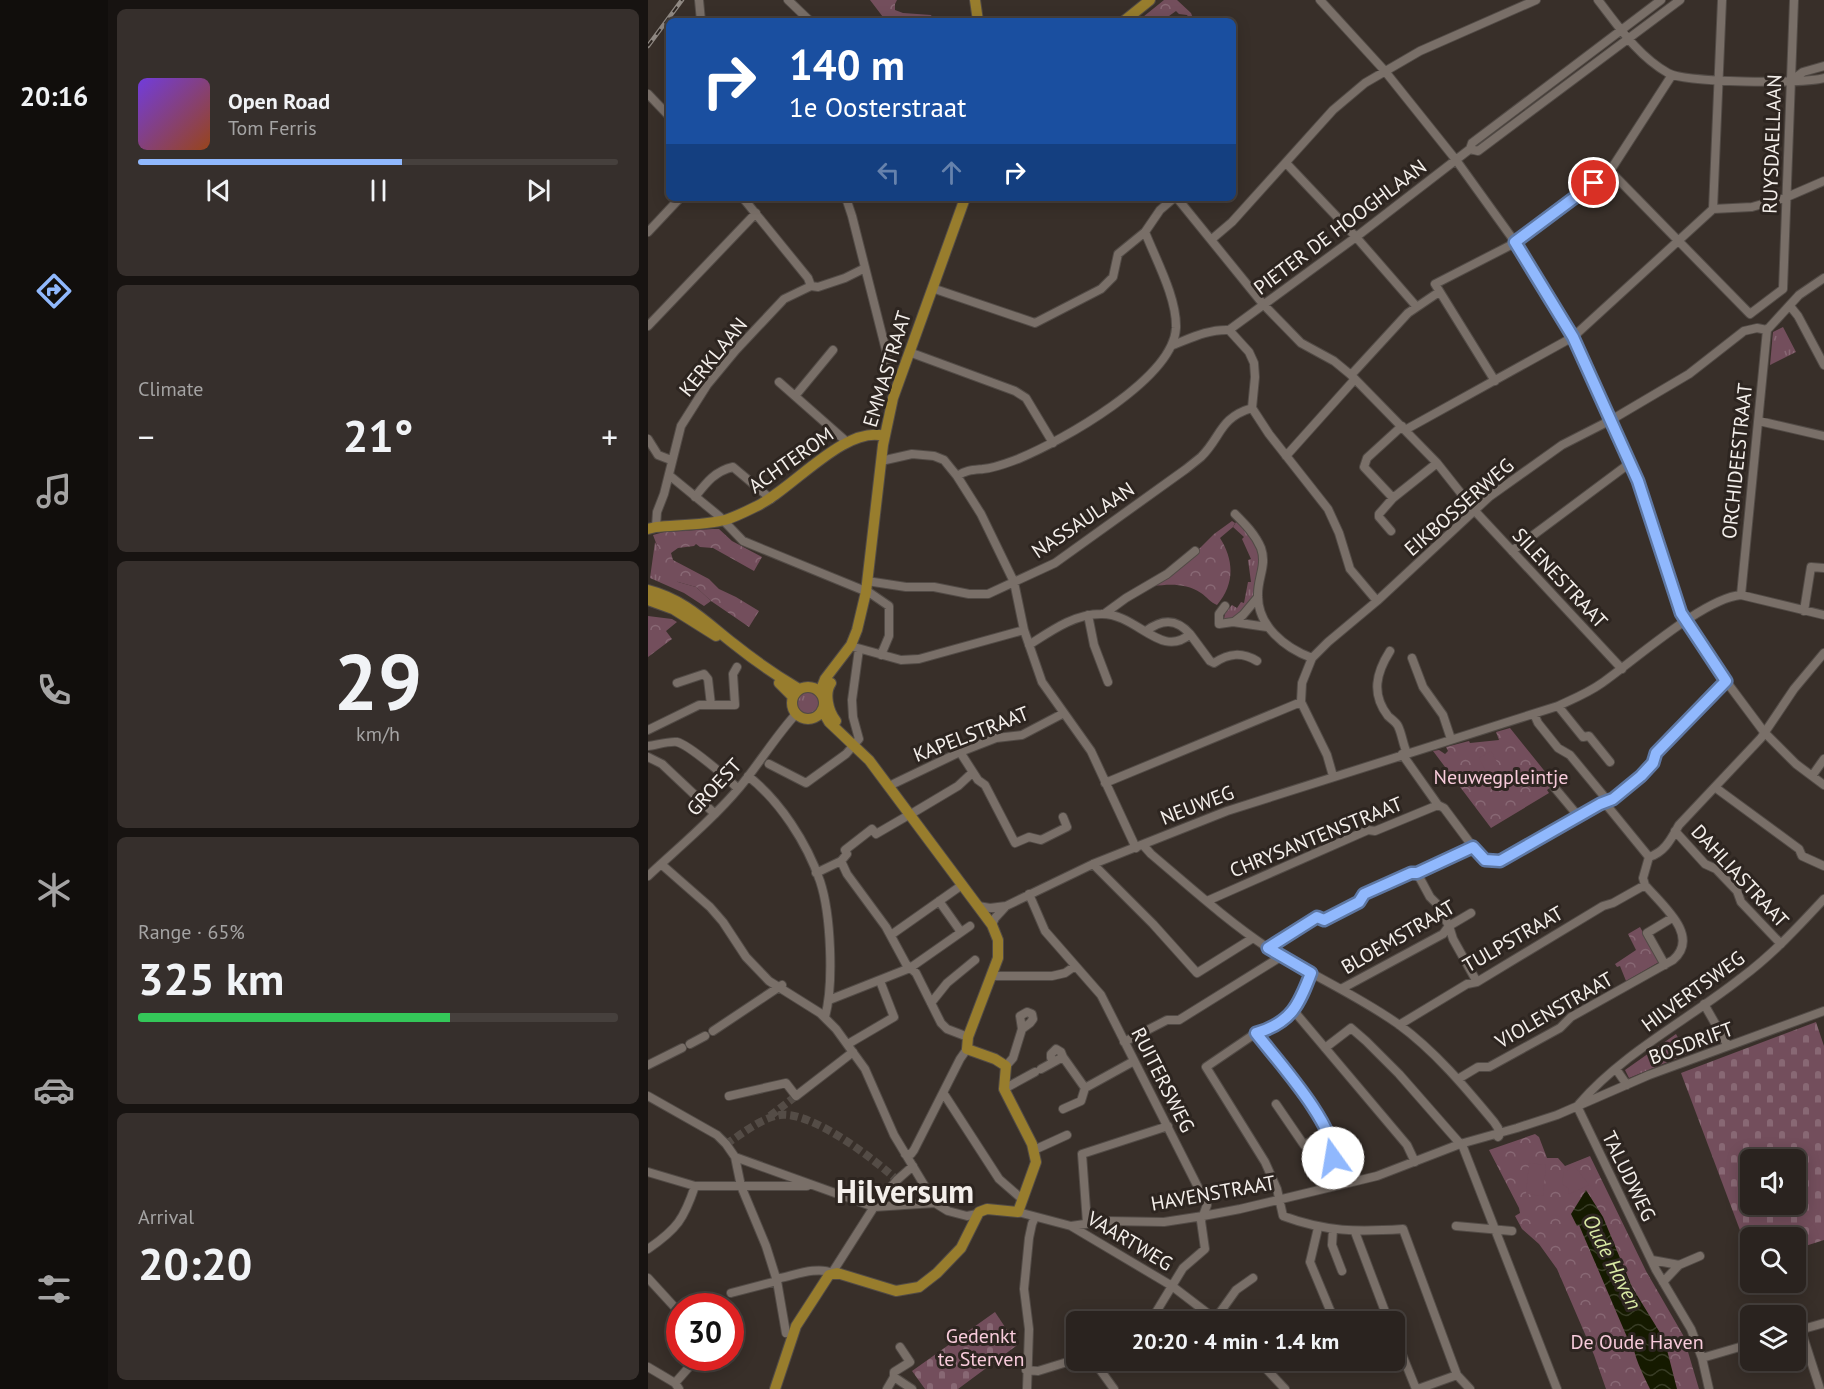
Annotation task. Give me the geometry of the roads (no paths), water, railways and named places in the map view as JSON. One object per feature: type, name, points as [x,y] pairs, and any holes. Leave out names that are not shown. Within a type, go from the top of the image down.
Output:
[{"type":"main road","points":[[975,0],[978,18]]},
{"type":"main road","points":[[1129,18],[1150,0]]},
{"type":"main road","name":"EMMASTRAAT","points":[[820,692],[825,680],[855,647],[866,586],[884,436],[892,398],[964,201]]},
{"type":"main road","name":"ACHTEROM","points":[[652,528],[723,520],[771,499],[847,442],[877,434],[884,436]]},
{"type":"main road","points":[[648,590],[679,601],[694,610],[734,645],[796,693]]},
{"type":"main road","points":[[648,600],[673,609],[722,640],[786,689],[796,693],[809,687],[820,692],[824,701],[822,711],[810,719],[796,714],[792,706],[796,693]]},
{"type":"main road","points":[[775,1389],[796,1326],[822,1283],[832,1273],[902,1292],[919,1287],[938,1273],[961,1248],[977,1214],[987,1209],[1018,1212],[1035,1167],[1034,1150],[1004,1089],[1006,1066],[995,1059],[967,1049],[968,1037],[992,976],[999,949],[992,925],[960,886],[889,786],[831,715],[828,687],[855,647]]},
{"type":"main road","points":[[822,711],[832,726],[855,744]]},
{"type":"street","points":[[788,0],[807,18]]},
{"type":"street","points":[[1320,0],[1384,70],[1456,160],[1515,242],[1573,337],[1611,420],[1651,519],[1674,594],[1686,622],[1764,732],[1785,754],[1824,784]]},
{"type":"street","points":[[1212,239],[1232,222],[1334,110],[1365,83],[1384,70],[1468,28],[1536,0]]},
{"type":"street","points":[[1598,0],[1635,48],[1672,75],[1718,80],[1790,81],[1824,78]]},
{"type":"street","name":"PIETER DE HOOGHLAAN","points":[[1229,330],[1356,237],[1470,149],[1472,142],[1661,0]]},
{"type":"street","name":"PIETER DE HOOGHLAAN","points":[[1470,149],[1478,151],[1680,0]]},
{"type":"street","points":[[1713,209],[1722,0]]},
{"type":"street","name":"RUYSDAELLAAN","points":[[1678,241],[1750,314],[1783,289],[1794,0]]},
{"type":"street","points":[[701,18],[702,1]]},
{"type":"street","points":[[1790,81],[1803,72],[1824,66]]},
{"type":"street","points":[[1495,381],[1435,284],[1515,242],[1610,171],[1672,75]]},
{"type":"street","points":[[648,94],[666,113]]},
{"type":"street","points":[[1286,163],[1356,237],[1416,306]]},
{"type":"street","points":[[1610,171],[1678,241]]},
{"type":"street","points":[[1393,498],[1364,466],[1367,458],[1404,428],[1573,337],[1713,209],[1752,207],[1787,197],[1824,182]]},
{"type":"street","points":[[648,232],[677,201]]},
{"type":"street","points":[[746,201],[808,278],[811,286]]},
{"type":"street","points":[[847,201],[892,374],[899,380]]},
{"type":"street","points":[[932,288],[1035,323],[1101,289],[1113,277],[1118,254],[1145,232],[1160,210],[1172,201]]},
{"type":"street","name":"SILENESTRAAT","points":[[1179,201],[1263,304],[1301,343],[1334,361],[1353,377],[1404,428],[1437,463],[1474,511],[1622,669]]},
{"type":"street","points":[[648,326],[756,213]]},
{"type":"street","points":[[1145,232],[1174,310],[1176,327],[1173,345]]},
{"type":"street","name":"KERKLAAN","points":[[652,528],[669,475],[681,426],[707,385],[784,299],[811,286],[818,287],[845,278],[865,268]]},
{"type":"street","points":[[1767,330],[1806,289],[1824,278]]},
{"type":"street","points":[[1286,456],[1416,306],[1439,292]]},
{"type":"street","points":[[1790,306],[1798,316],[1824,365]]},
{"type":"street","name":"EIKBOSSERWEG","points":[[1302,702],[1302,683],[1312,658],[1489,497],[1562,445],[1611,420],[1689,374],[1744,331],[1757,328],[1767,330]]},
{"type":"street","points":[[957,476],[967,470],[1001,465],[1053,442],[1083,425],[1142,382],[1173,345],[1198,335],[1229,330],[1250,352],[1254,363],[1252,408],[1328,509],[1339,533],[1350,568],[1377,601]]},
{"type":"street","name":"ORCHIDEESTRAAT","points":[[1741,595],[1767,330]]},
{"type":"street","points":[[795,396],[833,350]]},
{"type":"street","points":[[909,352],[1016,391],[1026,398],[1053,442]]},
{"type":"street","points":[[779,382],[847,442]]},
{"type":"street","name":"NASSAULAAN","points":[[866,586],[934,587],[969,594],[988,594],[1055,562],[1186,469],[1202,456],[1221,427],[1230,418],[1240,411],[1252,408]]},
{"type":"street","points":[[1759,421],[1824,436]]},
{"type":"street","points":[[648,440],[658,455],[671,460]]},
{"type":"street","points":[[881,461],[912,454],[934,456],[944,460],[957,476],[981,514],[1014,582],[1024,630],[1042,682],[1091,751],[1105,783],[1139,846],[1253,938],[1399,1025],[1458,1079],[1494,1122],[1499,1135]]},
{"type":"street","points":[[1391,531],[1379,514],[1393,498],[1437,463]]},
{"type":"street","points":[[1512,551],[1630,463]]},
{"type":"street","points":[[695,497],[708,480],[722,469],[734,467],[771,499]]},
{"type":"street","points":[[669,475],[723,520],[744,541],[866,586],[889,606],[889,636],[885,656]]},
{"type":"street","points":[[1235,514],[1254,534],[1261,548],[1264,564],[1258,597],[1267,627]]},
{"type":"street","points":[[1104,614],[1167,574],[1195,550]]},
{"type":"street","points":[[1804,611],[1811,567],[1824,568]]},
{"type":"street","points":[[1741,595],[1824,615]]},
{"type":"street","name":"NEUWEG","points":[[992,925],[1006,906],[1029,894],[1093,864],[1227,811],[1558,706],[1585,694],[1686,622],[1724,599],[1741,595]]},
{"type":"street","points":[[1234,622],[1258,597]]},
{"type":"street","points":[[1225,606],[1219,614],[1219,624],[1234,622],[1267,627],[1291,647],[1312,658]]},
{"type":"street","points":[[1029,645],[1075,618],[1088,615],[1104,614],[1126,618],[1165,642],[1176,643],[1190,634]]},
{"type":"street","points":[[1088,615],[1094,645],[1108,682]]},
{"type":"street","points":[[1146,631],[1165,621],[1175,622],[1184,627],[1214,663],[1224,656],[1236,654],[1249,656],[1257,661]]},
{"type":"street","points":[[855,647],[901,660],[923,659],[1024,630]]},
{"type":"street","name":"EMMASTRAAT","points":[[855,647],[852,700],[853,717],[859,739],[855,744]]},
{"type":"street","points":[[1390,651],[1381,665],[1376,682],[1378,698],[1398,727],[1408,766],[1485,860],[1500,861],[1626,789],[1653,763],[1656,753],[1726,681]]},
{"type":"street","points":[[1649,857],[1659,854],[1675,831],[1708,793],[1716,788],[1764,732],[1794,689],[1824,653]]},
{"type":"street","points":[[1412,657],[1423,687],[1443,715],[1451,739]]},
{"type":"street","points":[[648,730],[699,705],[735,705],[733,670]]},
{"type":"street","points":[[677,683],[704,674],[708,679],[711,705]]},
{"type":"street","points":[[1105,783],[1302,702],[1327,755],[1333,776]]},
{"type":"street","points":[[1558,706],[1583,737],[1589,736],[1610,762]]},
{"type":"street","name":"KAPELSTRAAT","points":[[889,786],[960,752],[996,738],[1022,735],[1064,713]]},
{"type":"street","name":"GROEST","points":[[648,876],[715,814],[738,789],[796,714]]},
{"type":"street","points":[[1534,714],[1551,740],[1558,748],[1570,755],[1604,795],[1608,808],[1649,857]]},
{"type":"street","points":[[648,746],[677,742],[697,755],[738,789]]},
{"type":"street","points":[[769,764],[806,783],[846,754],[855,744]]},
{"type":"street","points":[[960,752],[972,773],[985,784],[1015,843],[1029,837],[1041,840],[1067,827],[1063,817]]},
{"type":"street","points":[[648,757],[662,764],[715,814]]},
{"type":"street","points":[[1812,776],[1824,759]]},
{"type":"street","points":[[816,873],[841,861],[847,854],[845,850],[872,829],[876,834],[957,786],[972,773]]},
{"type":"street","points":[[748,776],[764,790],[801,841],[823,893],[828,929],[829,1000],[825,1017]]},
{"type":"street","points":[[1554,787],[1579,817]]},
{"type":"street","points":[[1716,788],[1799,849],[1802,856],[1824,866]]},
{"type":"street","name":"CHRYSANTENSTRAAT","points":[[1207,901],[1368,830],[1375,831],[1438,805]]},
{"type":"street","name":"DAHLIASTRAAT","points":[[1675,831],[1706,864],[1716,869],[1737,891],[1741,902],[1782,944]]},
{"type":"street","points":[[1268,948],[1317,917],[1324,920],[1359,902],[1364,894],[1473,847]]},
{"type":"street","points":[[1645,885],[1642,878],[1649,857]]},
{"type":"street","points":[[841,861],[847,874],[891,936],[906,964],[916,973],[947,1029],[968,1037]]},
{"type":"street","points":[[1093,864],[1154,924],[1197,973],[1253,938]]},
{"type":"street","points":[[658,866],[710,907],[746,957],[780,987],[825,1017],[851,1048],[865,1069],[909,1169],[935,1203],[948,1211],[967,1216],[977,1214]]},
{"type":"street","points":[[1417,873],[1430,897],[1437,904],[1477,982]]},
{"type":"street","name":"VIOLENSTRAAT","points":[[1458,1079],[1478,1067],[1489,1067],[1560,1028],[1571,1017],[1608,999],[1678,956],[1684,941],[1682,931],[1645,885]]},
{"type":"street","name":"TULPSTRAAT","points":[[1399,1025],[1467,984],[1477,982],[1603,906],[1645,885]]},
{"type":"street","points":[[891,936],[960,886]]},
{"type":"street","name":"RUITERSWEG","points":[[1029,894],[1045,931],[1101,995],[1208,1205],[1202,1218]]},
{"type":"street","name":"HILVERTSWEG","points":[[1575,1107],[1616,1069],[1655,1038],[1741,978],[1782,944],[1824,899]]},
{"type":"street","points":[[939,902],[961,932]]},
{"type":"street","name":"NEUWEG","points":[[978,906],[990,908],[1006,906]]},
{"type":"street","name":"BLOEMSTRAAT","points":[[1341,989],[1443,934],[1449,926],[1471,913]]},
{"type":"street","points":[[1665,964],[1647,933],[1672,918]]},
{"type":"street","points":[[829,1000],[910,968],[970,926]]},
{"type":"street","points":[[1124,1042],[1167,1020],[1179,1020],[1282,957]]},
{"type":"street","points":[[931,1003],[947,982],[975,960]]},
{"type":"street","points":[[992,976],[1052,976],[1065,973],[1075,966]]},
{"type":"street","points":[[1311,973],[1294,1011],[1269,1029],[1256,1033],[1206,1066],[1255,1144],[1277,1188],[1283,1216],[1318,1228],[1355,1232],[1403,1229],[1457,1375],[1470,1389]]},
{"type":"street","points":[[729,1096],[786,1083],[795,1096],[851,1048],[894,1017],[880,981]]},
{"type":"street","points":[[648,1065],[709,1034],[780,987]]},
{"type":"street","points":[[1704,1004],[1728,1046]]},
{"type":"street","points":[[1294,1011],[1407,1145],[1415,1162]]},
{"type":"street","name":"BOSDRIFT","points":[[1575,1107],[1728,1046],[1824,1011]]},
{"type":"street","points":[[1325,1048],[1351,1028],[1391,1066],[1461,1145],[1557,1389]]},
{"type":"street","points":[[1006,1066],[1013,1058],[1022,1029]]},
{"type":"street","points":[[1256,1033],[1311,1105],[1328,1132],[1340,1185]]},
{"type":"street","points":[[903,1155],[911,1154],[914,1150],[967,1049]]},
{"type":"street","points":[[1004,1089],[1059,1059],[1085,1088]]},
{"type":"street","points":[[1064,1109],[1081,1101],[1085,1088],[1134,1060]]},
{"type":"street","points":[[1616,1069],[1628,1085]]},
{"type":"street","points":[[944,1094],[999,1179],[1022,1199]]},
{"type":"street","points":[[648,1096],[717,1135],[735,1157],[741,1186],[766,1246],[777,1281],[786,1333]]},
{"type":"street","points":[[1276,1104],[1304,1145],[1328,1132]]},
{"type":"street","name":"HAVENSTRAAT","points":[[1071,1226],[1087,1222],[1164,1222],[1202,1218],[1377,1176],[1575,1107]]},
{"type":"street","name":"TALUDWEG","points":[[1575,1107],[1663,1282],[1691,1329],[1710,1389]]},
{"type":"street","points":[[1087,1222],[1082,1154],[1168,1126]]},
{"type":"street","points":[[1034,1150],[1067,1135]]},
{"type":"street","points":[[735,1157],[874,1207],[935,1203]]},
{"type":"street","points":[[731,1293],[777,1281],[780,1278],[814,1271],[826,1270],[832,1273],[874,1207],[909,1169]]},
{"type":"street","points":[[648,1172],[695,1186],[815,1186]]},
{"type":"street","points":[[648,1249],[679,1223],[688,1207],[695,1186]]},
{"type":"street","name":"VAARTWEG","points":[[1018,1212],[1071,1226],[1172,1286],[1206,1311]]},
{"type":"street","points":[[1027,1389],[1029,1329],[1024,1289],[1029,1238],[1035,1217]]},
{"type":"street","points":[[1157,1311],[1183,1268],[1204,1249],[1202,1218]]},
{"type":"street","points":[[1090,1237],[1099,1222]]},
{"type":"street","points":[[1456,1226],[1512,1231]]},
{"type":"street","points":[[1318,1228],[1310,1262],[1330,1311]]},
{"type":"street","points":[[1333,1229],[1332,1245],[1342,1272]]},
{"type":"street","points":[[1355,1232],[1385,1311]]},
{"type":"street","points":[[1663,1282],[1679,1265],[1700,1256]]},
{"type":"street","points":[[1652,1260],[1679,1265]]},
{"type":"street","points":[[648,1278],[666,1298]]},
{"type":"street","name":"VAARTWEG","points":[[1223,1311],[1236,1290],[1252,1278]]},
{"type":"street","points":[[1806,1329],[1824,1323]]},
{"type":"street","points":[[887,1389],[894,1377],[894,1372],[910,1362],[900,1347]]},
{"type":"street","points":[[1702,1358],[1740,1347]]},
{"type":"street","points":[[1806,1352],[1820,1389]]},
{"type":"street","points":[[1026,1370],[1038,1371],[1066,1362]]},
{"type":"street","points":[[1405,1362],[1417,1389],[1457,1375]]},
{"type":"street","points":[[648,1366],[677,1386],[688,1371]]},
{"type":"street","points":[[1101,1371],[1114,1389]]},
{"type":"street","points":[[1268,1371],[1285,1389]]},
{"type":"street","points":[[894,1377],[912,1389]]},
{"type":"water","name":"Oude Haven","points":[[1586,1190],[1603,1217],[1632,1287],[1662,1336],[1677,1389],[1650,1389],[1641,1370],[1632,1337],[1627,1337],[1579,1225],[1577,1226],[1571,1214]]},
{"type":"tunnel","points":[[770,1116],[796,1096]]},
{"type":"tunnel","points":[[726,1144],[766,1119],[780,1115],[793,1116],[825,1128],[842,1138],[874,1160],[897,1180]]},
{"type":"railway","points":[[669,18],[682,0]]},
{"type":"railway","points":[[648,46],[666,22]]},
{"type":"district","name":"Hilversum","points":[[905,1192]]},
{"type":"park label","name":"Neuwegpleintje","points":[[1501,777]]},
{"type":"park label","name":"De Oude Haven","points":[[1637,1342]]},
{"type":"park label","name":"Gedenkt te Sterven","points":[[981,1348]]}]
